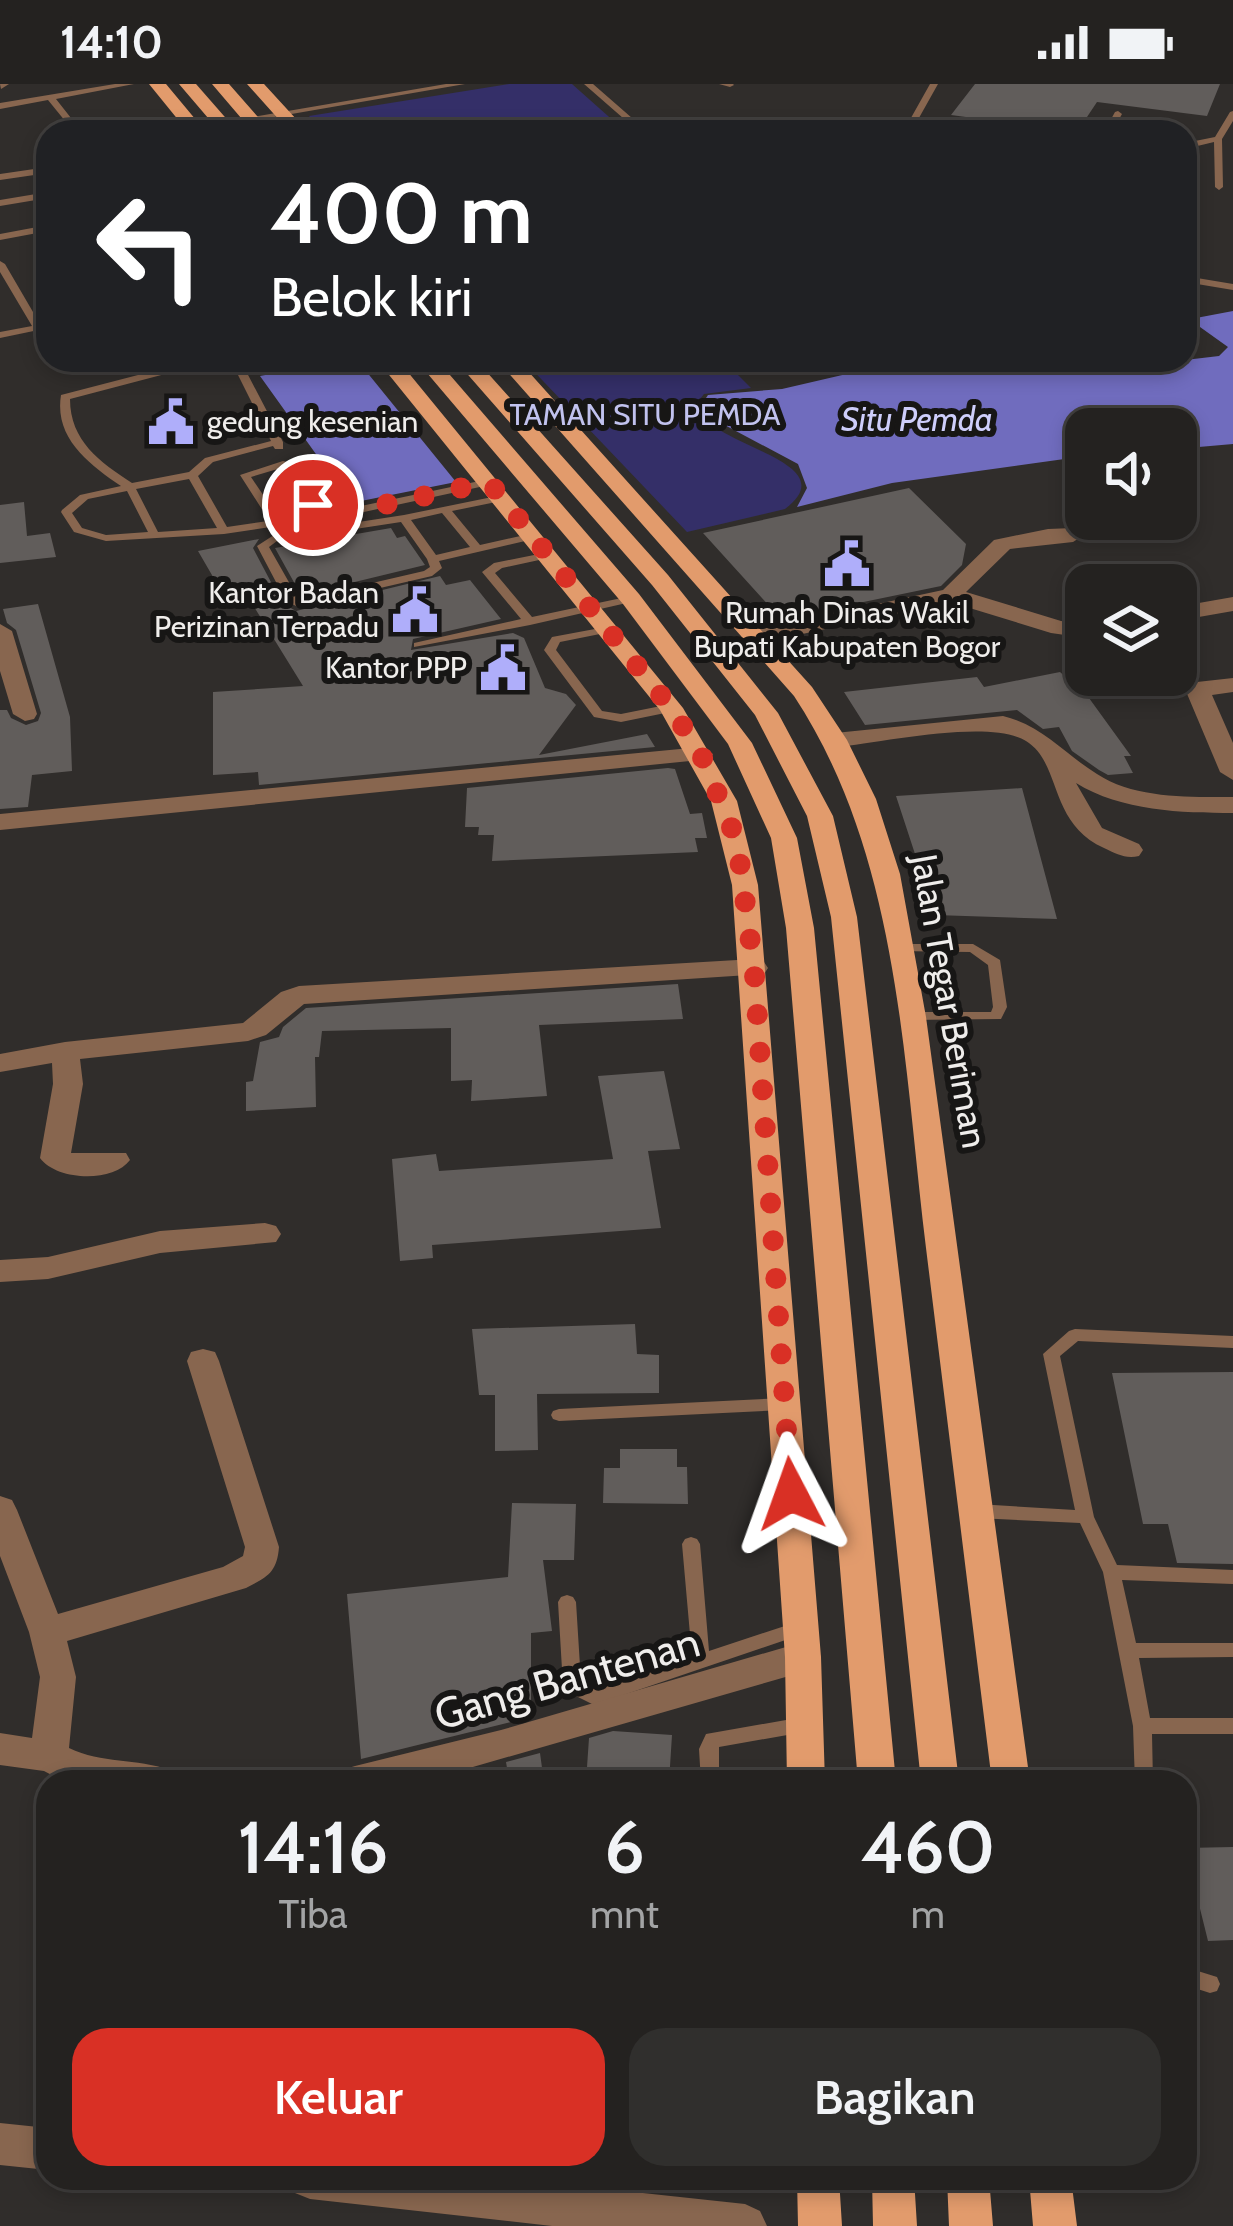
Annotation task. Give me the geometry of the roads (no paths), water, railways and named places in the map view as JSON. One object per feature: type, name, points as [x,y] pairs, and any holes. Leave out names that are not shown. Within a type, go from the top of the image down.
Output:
[{"type":"main road","points":[[157,84],[187,120]]},
{"type":"main road","points":[[188,84],[219,120]]},
{"type":"main road","points":[[220,84],[252,120]]},
{"type":"main road","points":[[255,84],[288,120]]},
{"type":"main road","points":[[397,372],[671,708],[701,754],[737,841],[754,968],[806,1770]]},
{"type":"main road","points":[[436,372],[631,599],[740,743],[764,789],[794,879],[876,1770]]},
{"type":"main road","points":[[475,372],[660,580],[766,713],[820,816],[835,870],[939,1770]]},
{"type":"main road","name":"Jalan Tegar Beriman","points":[[518,372],[803,692],[835,740],[863,799],[887,874],[913,1017],[1010,1770]]},
{"type":"main road","points":[[478,421],[512,414]]},
{"type":"main road","points":[[660,580],[700,572]]},
{"type":"main road","points":[[818,2190],[820,2226]]},
{"type":"main road","points":[[894,2190],[895,2226]]},
{"type":"main road","points":[[969,2190],[971,2226]]},
{"type":"main road","points":[[1051,2190],[1055,2226]]},
{"type":"street","points":[[951,595],[989,548],[1011,538],[1065,535]]},
{"type":"street","points":[[756,637],[951,595],[1065,629]]},
{"type":"street","points":[[1197,610],[1233,604]]},
{"type":"street","points":[[0,631],[5,663],[26,714]]},
{"type":"street","points":[[1233,685],[1197,689],[1233,772]]},
{"type":"street","points":[[835,740],[1004,723],[1035,736],[1089,781],[1118,793],[1180,805],[1233,805]]},
{"type":"street","points":[[0,822],[701,754]]},
{"type":"street","points":[[1057,756],[1064,786],[1092,833],[1130,850]]},
{"type":"street","points":[[0,1063],[65,1051],[248,1032],[263,1026],[282,1001],[299,995],[754,968]]},
{"type":"street","points":[[65,1051],[68,1084],[55,1158],[74,1166],[116,1160]]},
{"type":"street","points":[[0,1271],[48,1268],[160,1243],[265,1234]]},
{"type":"street","points":[[47,1632],[233,1578],[260,1564],[262,1546],[203,1361]]},
{"type":"street","points":[[0,1510],[47,1632],[58,1677],[49,1756]]},
{"type":"street","name":"Gang Bantenan","points":[[406,1770],[501,1747],[801,1642]]},
{"type":"street","points":[[0,1749],[49,1756],[78,1770]]},
{"type":"street","points":[[0,2144],[36,2148]]},
{"type":"street","points":[[419,2190],[745,2226]]},
{"type":"lane","points":[[0,106],[130,84]]},
{"type":"lane","points":[[270,120],[461,84]]},
{"type":"lane","points":[[588,84],[630,120]]},
{"type":"lane","points":[[914,120],[934,84]]},
{"type":"lane","points":[[50,98],[68,120]]},
{"type":"lane","points":[[1115,120],[1118,114]]},
{"type":"lane","points":[[1224,184],[1218,139],[1233,114]]},
{"type":"lane","points":[[1197,143],[1218,139]]},
{"type":"lane","points":[[0,177],[36,172]]},
{"type":"lane","points":[[0,203],[36,197]]},
{"type":"lane","points":[[0,237],[36,230]]},
{"type":"lane","points":[[0,264],[36,317]]},
{"type":"lane","points":[[1197,281],[1233,287]]},
{"type":"lane","points":[[0,335],[36,328]]},
{"type":"lane","points":[[155,536],[130,487],[92,461],[68,432],[65,397],[161,372]]},
{"type":"lane","points":[[243,372],[278,442],[283,464],[313,505]]},
{"type":"lane","points":[[278,442],[209,460],[192,475],[84,496],[66,512],[78,530],[106,538],[155,536],[224,531],[495,490]]},
{"type":"lane","points":[[283,464],[247,472],[244,479],[269,512],[313,505],[350,512]]},
{"type":"lane","points":[[192,475],[224,531]]},
{"type":"lane","points":[[404,518],[436,568],[428,574],[298,604],[263,546],[274,538],[445,510],[495,490]]},
{"type":"lane","points":[[445,510],[477,548]]},
{"type":"lane","points":[[433,559],[477,548],[541,545]]},
{"type":"lane","points":[[530,622],[488,572],[541,545]]},
{"type":"lane","points":[[631,599],[603,619],[556,639],[550,650],[598,714],[621,718],[671,708]]},
{"type":"lane","points":[[418,645],[530,622],[603,619]]},
{"type":"lane","points":[[900,948],[974,948],[995,963],[1000,1007],[996,1016],[913,1017]]},
{"type":"lane","points":[[1144,1770],[1142,1726],[1112,1572],[1085,1517],[1051,1354],[1075,1335],[1233,1342]]},
{"type":"lane","points":[[559,1415],[784,1404]]},
{"type":"lane","points":[[977,1511],[1085,1517]]},
{"type":"lane","points":[[691,1544],[701,1659]]},
{"type":"lane","points":[[1112,1572],[1233,1577]]},
{"type":"lane","points":[[567,1602],[572,1686],[594,1697],[701,1659],[801,1642]]},
{"type":"lane","points":[[1129,1651],[1233,1650]]},
{"type":"lane","points":[[709,1770],[708,1749],[713,1740],[805,1725]]},
{"type":"lane","points":[[1142,1726],[1233,1726]]},
{"type":"lane","points":[[1197,1980],[1210,1984]]},
{"type":"water","name":"Situ Pemda","points":[[1233,311],[1233,444],[1197,447],[1197,408],[1065,408],[1065,459],[892,483],[797,507],[807,488],[798,464],[704,414],[708,395],[782,389],[855,372],[1197,372],[1197,359],[1219,356],[1228,347],[1197,320]]},
{"type":"water","points":[[367,372],[456,482],[351,503],[260,376]]},
{"type":"place","name":"gedung kesenian","points":[[171,422]]},
{"type":"place","name":"Rumah Dinas Wakil Bupati Kabupaten Bogor","points":[[847,564]]},
{"type":"place","name":"Kantor Badan Perizinan Terpadu","points":[[415,610]]},
{"type":"place","name":"Kantor PPP","points":[[503,668]]},
{"type":"park label","name":"TAMAN SITU PEMDA","points":[[645,415]]}]
